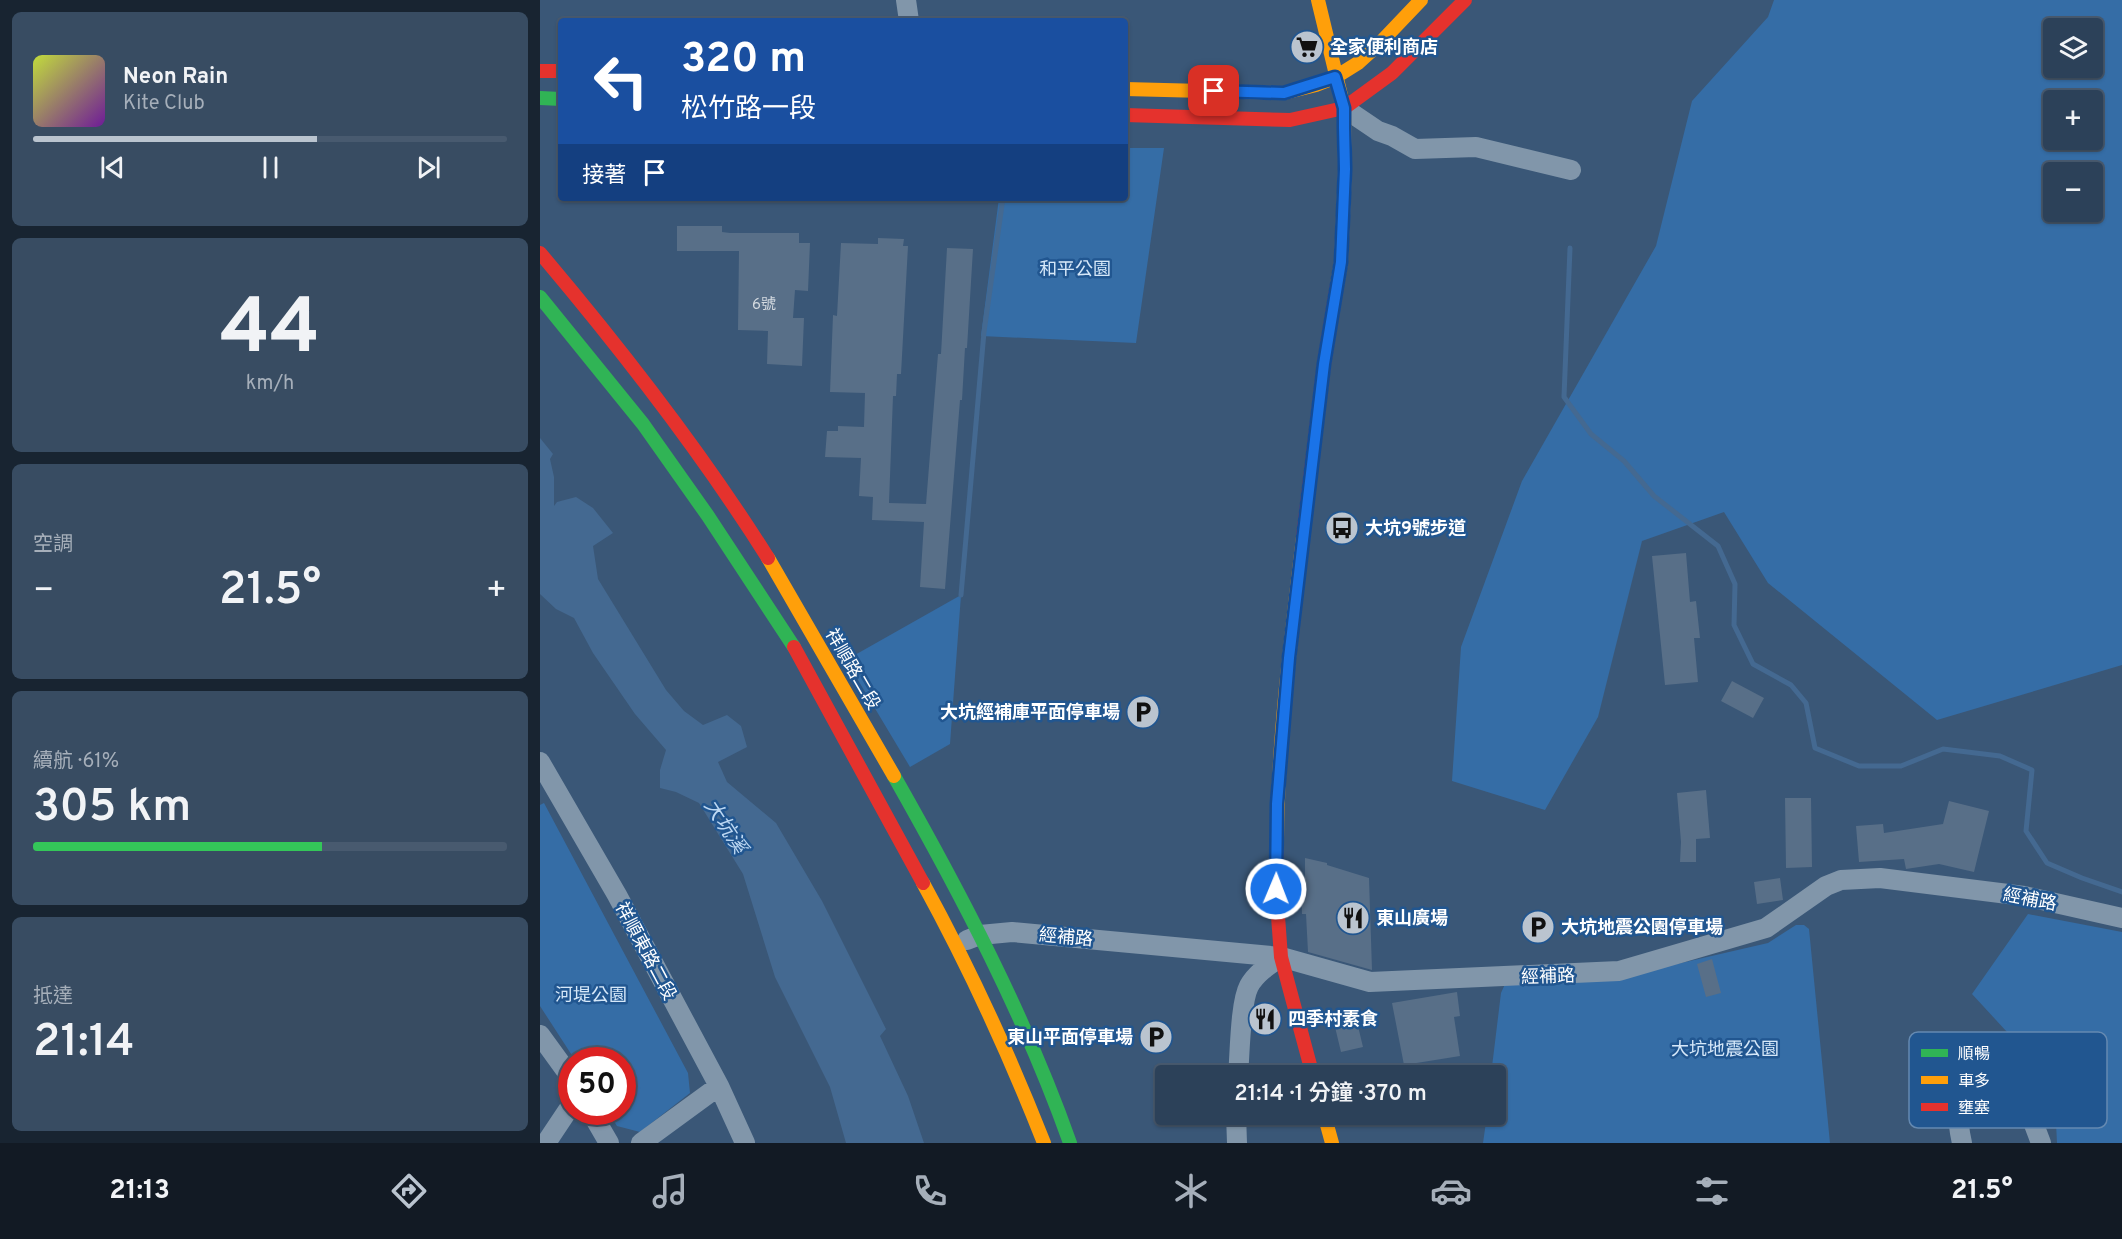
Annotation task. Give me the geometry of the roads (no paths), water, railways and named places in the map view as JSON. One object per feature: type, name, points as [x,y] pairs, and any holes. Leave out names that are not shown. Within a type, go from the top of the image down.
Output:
[{"type":"street","points":[[906,0],[909,18]]},
{"type":"street","points":[[1310,1065],[1281,957],[1276,889],[1277,804],[1289,658],[1324,364],[1341,262],[1345,169],[1344,108],[1318,0]]},
{"type":"street","points":[[1128,89],[1284,93],[1335,77],[1361,60],[1421,0]]},
{"type":"street","points":[[1128,115],[1290,120],[1344,108],[1400,66],[1465,0]]},
{"type":"street","points":[[540,70],[558,71]]},
{"type":"street","points":[[540,98],[558,99]]},
{"type":"street","points":[[1344,108],[1378,131],[1415,149],[1476,147],[1571,170]]},
{"type":"street","name":"祥順路二段","points":[[540,253],[668,410],[740,515],[785,587],[913,806],[980,935],[1037,1058],[1070,1143]]},
{"type":"street","points":[[540,297],[643,424],[785,631],[956,944],[1015,1069],[1044,1143]]},
{"type":"street","name":"祥順東路二段","points":[[540,762],[617,895],[719,1086],[745,1143]]},
{"type":"street","name":"經補路","points":[[956,944],[980,935],[1012,932],[1281,957],[1370,982],[1619,971],[1766,928],[1826,886],[1841,880],[1880,878],[2024,896],[2122,918]]},
{"type":"street","points":[[1239,1065],[1242,1021],[1248,987],[1260,972],[1281,957]]},
{"type":"street","points":[[540,1035],[558,1060]]},
{"type":"street","points":[[641,1143],[719,1086]]},
{"type":"street","points":[[546,1143],[558,1125]]},
{"type":"street","points":[[599,1125],[609,1143]]},
{"type":"street","points":[[1236,1125],[1237,1143]]},
{"type":"street","points":[[1327,1125],[1332,1143]]},
{"type":"street","points":[[1960,1128],[1962,1143]]},
{"type":"street","points":[[2035,1128],[2041,1143]]},
{"type":"water","name":"大坑溪","points":[[540,438],[553,454],[550,459],[554,477],[554,506],[557,502],[576,497],[593,508],[613,533],[593,546],[598,579],[666,690],[684,711],[703,725],[727,715],[741,726],[747,747],[718,762],[727,782],[776,823],[822,901],[886,1029],[880,1036],[908,1096],[924,1143],[846,1143],[830,1087],[775,977],[743,874],[699,803],[676,792],[660,788],[660,770],[666,750],[635,714],[593,653],[574,618],[556,609],[540,594]]},
{"type":"waterway","points":[[961,595],[984,332],[1003,201]]},
{"type":"waterway","points":[[1570,248],[1564,397],[1591,434],[1624,461],[1654,496],[1718,546],[1735,584],[1734,625],[1753,664],[1791,685],[1806,703],[1815,748],[1859,766],[1901,766],[1943,749],[2000,756],[2032,770],[2026,831],[2047,863],[2122,892]]},
{"type":"place","name":"全家便利商店","points":[[1307,47]]},
{"type":"place","name":"大坑9號步道","points":[[1342,528]]},
{"type":"place","name":"大坑經補庫平面停車場","points":[[1143,712]]},
{"type":"place","name":"東山廣場","points":[[1353,918]]},
{"type":"place","name":"大坑地震公園停車場","points":[[1538,927]]},
{"type":"place","name":"四季村素食","points":[[1265,1019]]},
{"type":"place","name":"東山平面停車場","points":[[1156,1037]]},
{"type":"park label","name":"和平公園","points":[[1075,269]]},
{"type":"park label","name":"河堤公園","points":[[591,995]]},
{"type":"park label","name":"大坑地震公園","points":[[1725,1049]]}]
